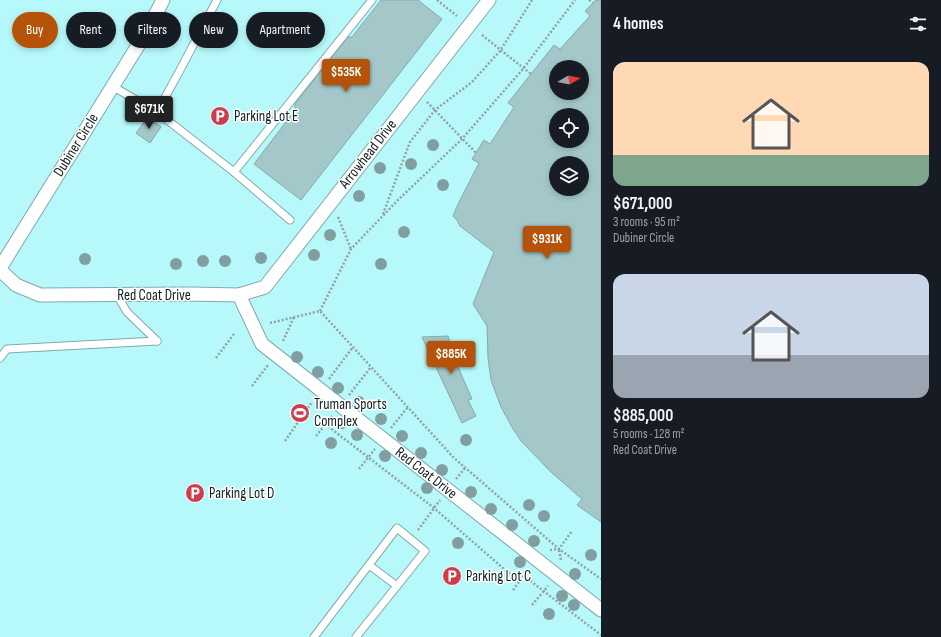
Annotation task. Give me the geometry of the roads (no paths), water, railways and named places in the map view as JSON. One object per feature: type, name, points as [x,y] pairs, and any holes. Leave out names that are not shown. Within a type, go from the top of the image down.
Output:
[{"type":"street","name":"Dubiner Circle","points":[[0,269],[147,31],[163,0]]},
{"type":"street","name":"Arrowhead Drive","points":[[239,296],[265,287],[489,0]]},
{"type":"street","name":"Red Coat Drive","points":[[0,269],[16,285],[40,295],[239,296],[262,344],[601,610]]},
{"type":"lane","points":[[157,112],[217,0]]},
{"type":"lane","points":[[234,172],[372,0]]},
{"type":"lane","points":[[112,86],[157,112],[234,172],[290,220]]},
{"type":"lane","points":[[0,358],[7,349],[157,341],[127,312],[117,295]]},
{"type":"lane","points":[[314,637],[397,528],[425,551],[356,637]]},
{"type":"lane","points":[[369,565],[397,586]]},
{"type":"place","name":"Parking Lot E","points":[[220,116]]},
{"type":"place","name":"Truman Sports Complex","points":[[300,413]]},
{"type":"place","name":"Parking Lot D","points":[[195,493]]},
{"type":"place","name":"Parking Lot C","points":[[452,576]]}]
